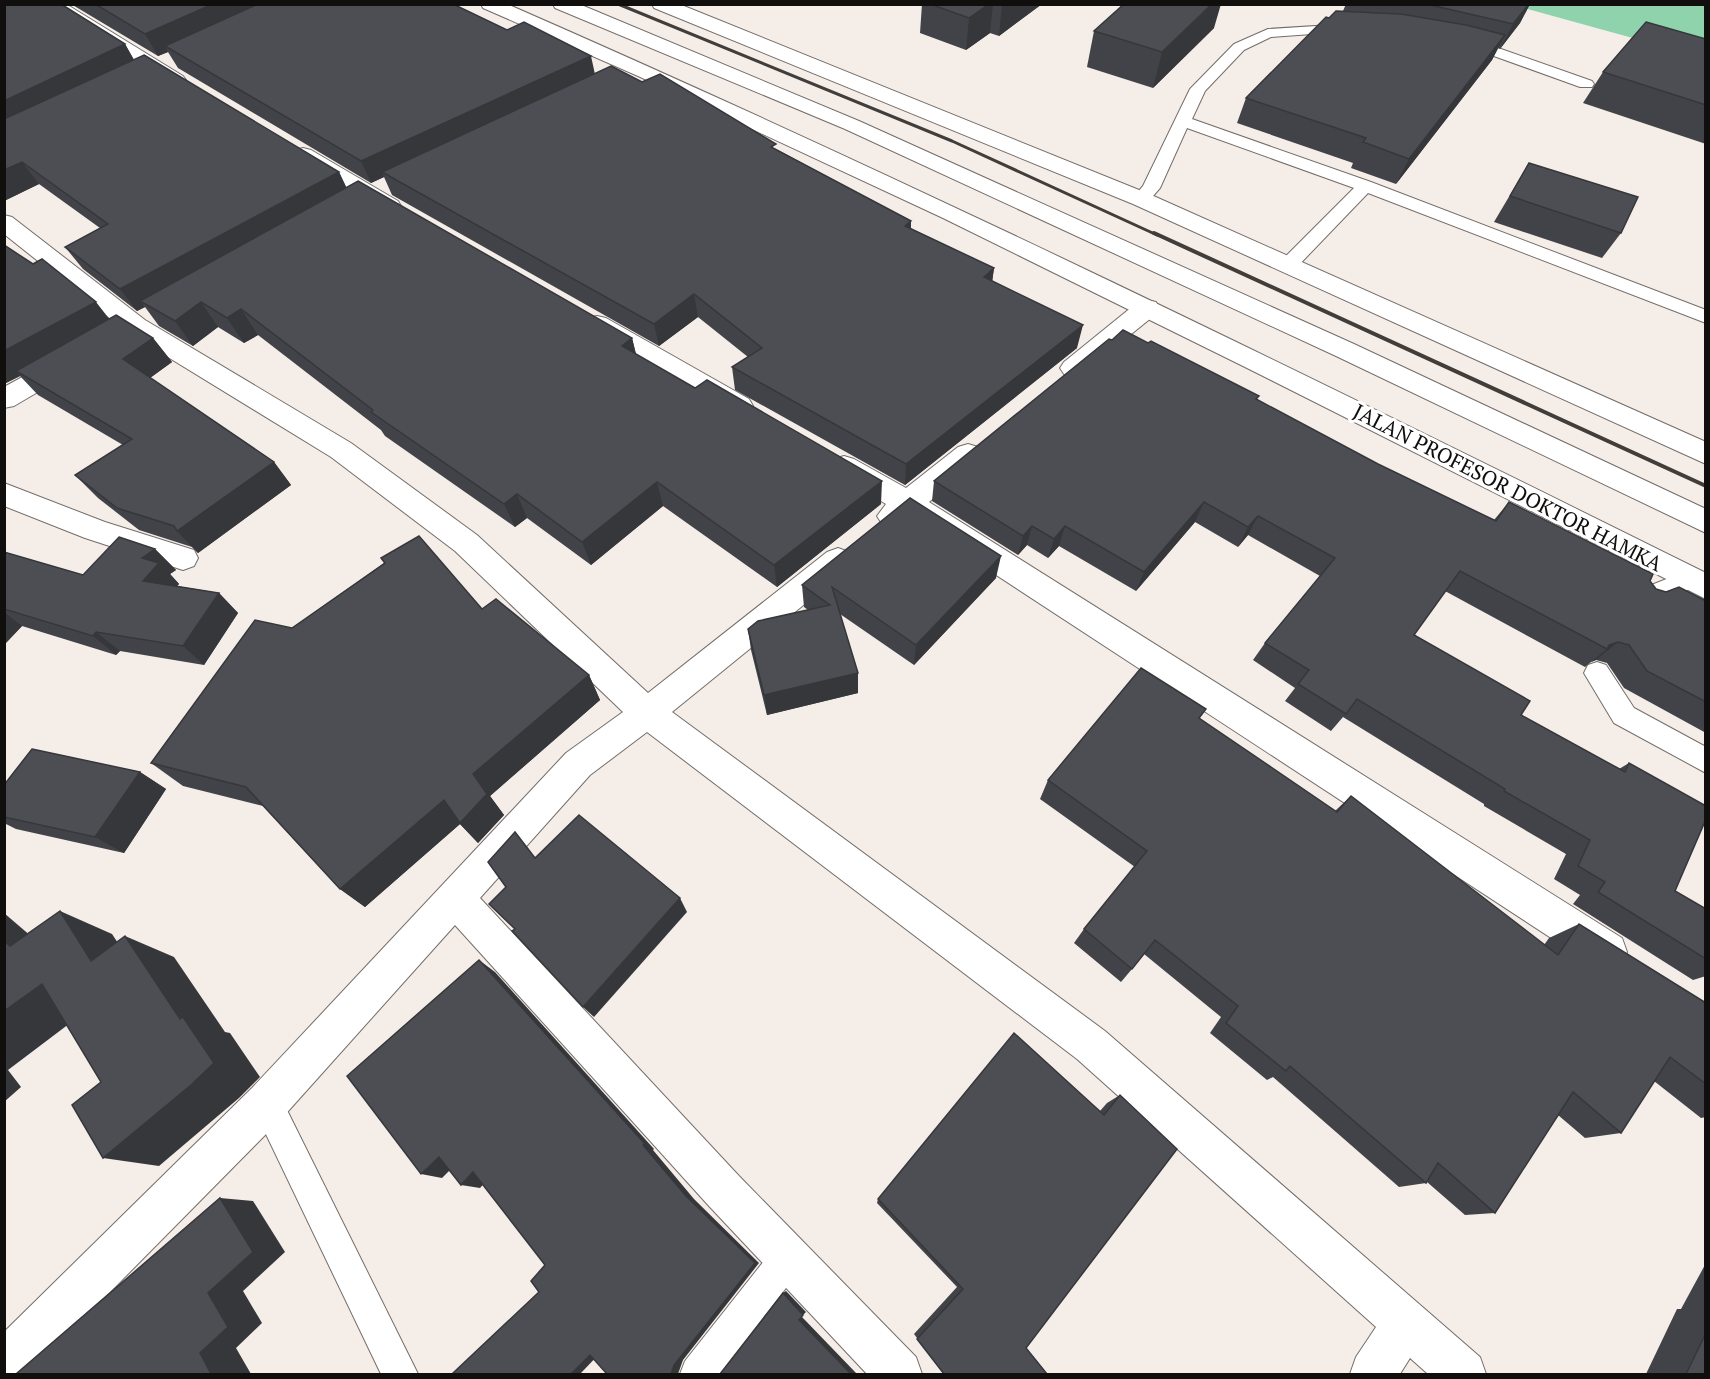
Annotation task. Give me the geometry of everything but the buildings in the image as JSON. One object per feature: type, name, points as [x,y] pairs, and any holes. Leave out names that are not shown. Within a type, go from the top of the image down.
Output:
[{"type":"main road","points":[[52,4],[197,93]]},
{"type":"main road","name":"JALAN PROFESOR DOKTOR HAMKA","points":[[490,4],[811,146],[1311,387],[1697,583]]},
{"type":"main road","points":[[562,4],[852,125],[1345,350],[1706,522]]},
{"type":"main road","points":[[661,4],[1141,199],[1706,454]]},
{"type":"main road","points":[[606,83],[639,68]]},
{"type":"main road","points":[[279,141],[412,219]]},
{"type":"main road","points":[[4,222],[136,326],[341,450],[466,543],[647,713],[1091,1045],[1463,1374]]},
{"type":"main road","points":[[1055,383],[1147,308]]},
{"type":"main road","points":[[577,313],[764,420]]},
{"type":"main road","points":[[1311,387],[1345,350]]},
{"type":"main road","points":[[4,399],[85,354]]},
{"type":"main road","points":[[4,1366],[267,1103],[578,764],[647,713],[991,435]]},
{"type":"main road","points":[[825,455],[908,503],[1628,965]]},
{"type":"main road","points":[[4,494],[95,530],[183,558]]},
{"type":"main road","points":[[455,898],[787,1259],[899,1374]]},
{"type":"main road","points":[[1373,1374],[1406,1323]]},
{"type":"lane","points":[[1141,199],[1151,188],[1198,89],[1239,47],[1268,33],[1365,28]]},
{"type":"lane","points":[[1449,41],[1496,52],[1586,84]]},
{"type":"lane","points":[[1182,121],[1365,186],[1706,317]]},
{"type":"lane","points":[[1288,265],[1365,186]]},
{"type":"lane","points":[[1642,599],[1697,583]]},
{"type":"lane","points":[[1597,673],[1621,708],[1623,716],[1706,761]]},
{"type":"lane","points":[[267,1103],[400,1374]]},
{"type":"lane","points":[[698,1374],[787,1259]]},
{"type":"green space","points":[[1513,5],[1705,5],[1705,58]]},
{"type":"railway","points":[[618,4],[952,141],[1157,235]]},
{"type":"railway","points":[[1154,233],[1706,486]]}]
